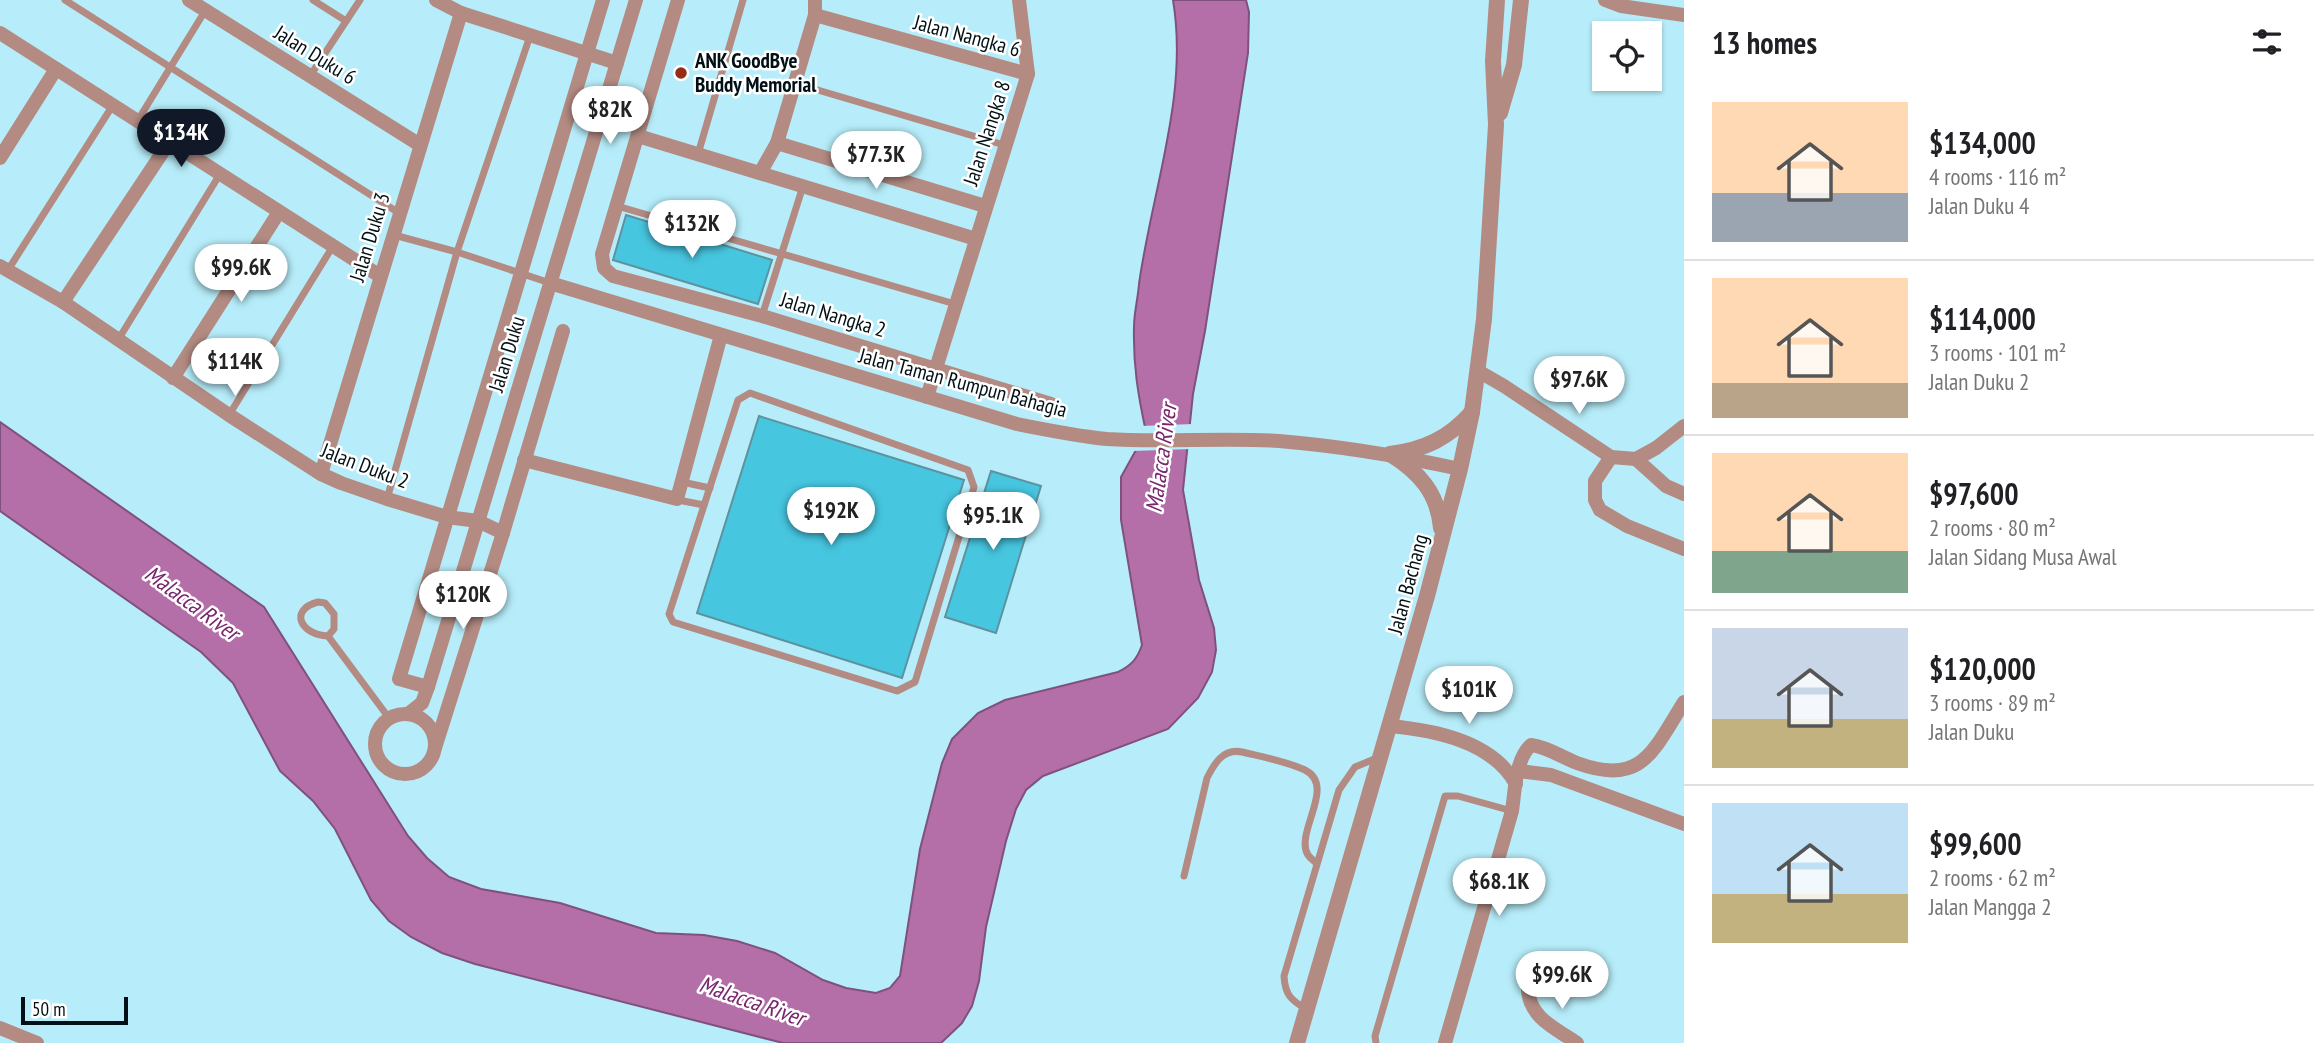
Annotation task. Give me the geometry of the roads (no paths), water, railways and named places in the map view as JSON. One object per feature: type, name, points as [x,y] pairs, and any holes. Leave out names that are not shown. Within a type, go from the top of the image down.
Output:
[{"type":"street","name":"Jalan Duku 6","points":[[189,0],[420,145]]},
{"type":"street","points":[[436,0],[461,13],[617,62]]},
{"type":"street","points":[[428,687],[399,678],[603,0]]},
{"type":"street","name":"Jalan Duku","points":[[408,714],[422,703],[428,687],[636,0]]},
{"type":"street","points":[[617,206],[677,0]]},
{"type":"street","name":"Jalan Nangka 8","points":[[927,397],[1028,74],[1019,0]]},
{"type":"street","name":"Jalan Bachang","points":[[1297,1043],[1441,541],[1472,412],[1484,319],[1496,125],[1493,61],[1497,0]]},
{"type":"street","name":"Jalan Bachang","points":[[1496,125],[1514,65],[1521,0]]},
{"type":"street","points":[[1605,0],[1621,6],[1684,15]]},
{"type":"street","points":[[760,173],[777,143],[815,6]]},
{"type":"street","name":"Jalan Nangka 6","points":[[815,6],[1028,74]]},
{"type":"street","name":"Jalan Duku 3","points":[[321,474],[461,13]]},
{"type":"street","points":[[0,33],[380,276]]},
{"type":"street","points":[[0,158],[56,69]]},
{"type":"street","points":[[638,136],[976,239]]},
{"type":"street","points":[[63,302],[170,141]]},
{"type":"street","points":[[777,143],[985,206]]},
{"type":"street","name":"Jalan Nangka 2","points":[[617,206],[602,254],[604,268],[613,276],[762,316],[1051,404]]},
{"type":"street","points":[[173,377],[279,212]]},
{"type":"street","name":"Jalan Duku 2","points":[[4,268],[63,302],[321,474],[387,499],[447,516],[478,521],[503,533]]},
{"type":"street","name":"Jalan Taman Rumpun Bahagia","points":[[550,283],[1017,424],[1066,434],[1111,439],[1211,438],[1280,441],[1390,454],[1460,469]]},
{"type":"street","points":[[435,748],[436,738],[426,722],[408,714],[389,718],[377,733],[375,743],[382,763],[399,774],[419,771],[433,757],[563,331]]},
{"type":"street","points":[[524,460],[677,499],[721,335]]},
{"type":"street","points":[[1478,371],[1611,457],[1636,459],[1656,448],[1684,426]]},
{"type":"street","points":[[1390,454],[1415,451],[1432,443],[1454,430],[1472,412]]},
{"type":"street","points":[[1390,454],[1412,469],[1428,487],[1437,504],[1441,541]]},
{"type":"street","points":[[1611,457],[1595,481],[1595,500],[1600,510],[1627,526],[1684,549]]},
{"type":"street","points":[[1636,459],[1667,486],[1684,494]]},
{"type":"street","points":[[1445,1043],[1512,811],[1517,778],[1525,751],[1531,745],[1541,746],[1595,769],[1623,771],[1633,768],[1645,759],[1684,702]]},
{"type":"street","points":[[1389,726],[1437,733],[1473,746],[1500,763],[1517,778],[1551,775],[1684,824]]},
{"type":"street","points":[[1528,989],[1529,1003],[1535,1013],[1577,1043]]},
{"type":"street","points":[[0,1028],[37,1043]]},
{"type":"lane","points":[[65,0],[400,213]]},
{"type":"lane","points":[[313,0],[346,21]]},
{"type":"lane","points":[[309,77],[360,0]]},
{"type":"lane","points":[[698,154],[743,0]]},
{"type":"lane","points":[[138,120],[205,11]]},
{"type":"lane","points":[[387,499],[457,252],[530,36]]},
{"type":"lane","points":[[794,83],[1004,145]]},
{"type":"lane","points":[[4,268],[113,104]]},
{"type":"lane","points":[[118,341],[220,174]]},
{"type":"lane","points":[[762,316],[803,186]]},
{"type":"lane","points":[[617,206],[956,304]]},
{"type":"lane","points":[[393,234],[550,283]]},
{"type":"lane","points":[[229,415],[333,246]]},
{"type":"lane","points":[[750,393],[968,470],[974,487],[915,682],[897,691],[673,622],[669,614],[704,505],[738,401],[750,393]]},
{"type":"lane","points":[[681,482],[710,488]]},
{"type":"lane","points":[[677,499],[704,505]]},
{"type":"lane","points":[[328,636],[335,623],[331,608],[318,602],[309,604],[301,617],[303,625],[313,634],[328,636],[389,718]]},
{"type":"lane","points":[[1184,876],[1207,778],[1214,764],[1223,755],[1237,751],[1307,771],[1316,780],[1318,790],[1305,842],[1307,855],[1316,863]]},
{"type":"lane","points":[[1307,1009],[1291,999],[1284,989],[1284,976],[1316,863],[1343,783],[1356,768],[1380,758]]},
{"type":"lane","points":[[1376,1043],[1445,796],[1458,796],[1512,811]]},
{"type":"water","name":"Malacca River","points":[[1173,0],[1246,0],[1249,12],[1248,53],[1193,394],[1183,490],[1199,580],[1214,628],[1216,650],[1212,672],[1198,698],[1168,729],[1043,776],[1026,790],[1016,809],[1006,841],[986,927],[979,981],[972,1006],[962,1023],[941,1043],[783,1043],[475,964],[442,953],[411,937],[389,921],[371,900],[335,829],[313,801],[280,771],[233,683],[201,652],[0,511],[0,422],[264,607],[408,836],[427,858],[449,877],[481,889],[560,903],[656,933],[704,935],[737,941],[775,953],[823,980],[846,988],[876,993],[890,988],[900,976],[920,849],[942,763],[952,739],[978,713],[1005,700],[1118,672],[1133,661],[1142,645],[1121,520],[1121,477],[1146,432],[1135,367],[1134,322],[1145,249],[1173,107],[1177,36]]},
{"type":"place","name":"ANK GoodBye Buddy Memorial","points":[[681,73]]}]
